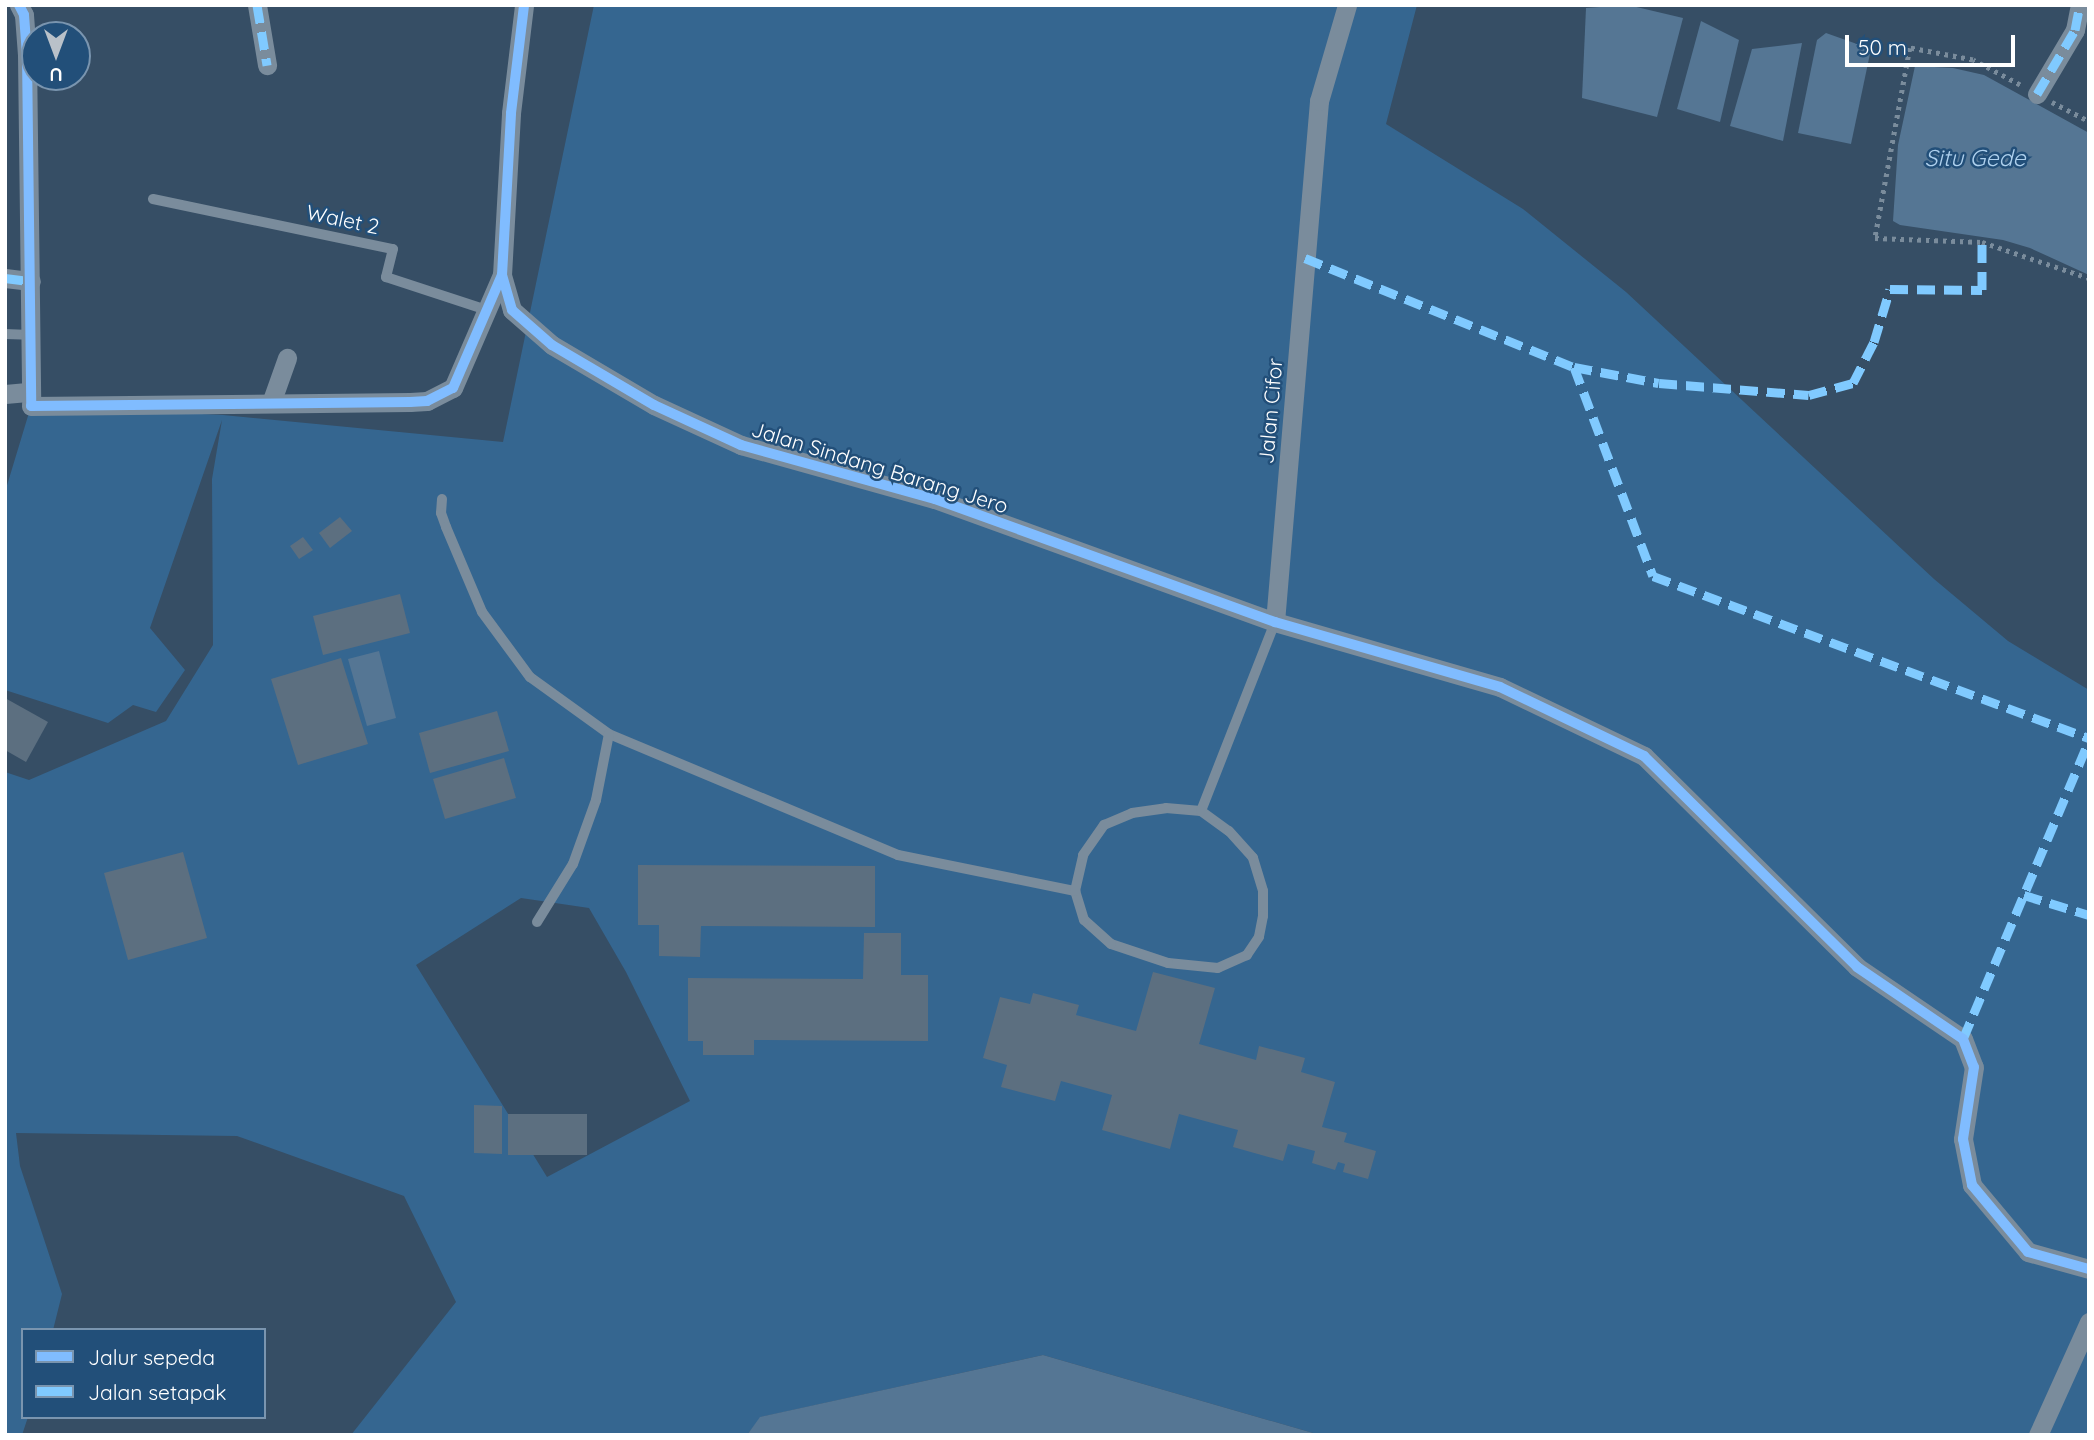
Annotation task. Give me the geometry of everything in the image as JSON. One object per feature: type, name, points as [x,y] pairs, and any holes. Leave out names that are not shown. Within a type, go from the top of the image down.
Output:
[{"type":"street","points":[[19,5],[24,15],[27,55],[31,406],[427,401],[442,396],[453,388],[487,310],[504,285],[511,113],[524,5]]},
{"type":"street","points":[[257,5],[267,65]]},
{"type":"street","name":"Jalan Cifor","points":[[1275,622],[1319,101],[1347,5]]},
{"type":"street","points":[[2037,94],[2076,30],[2080,5]]},
{"type":"street","points":[[5,278],[31,281]]},
{"type":"street","name":"Jalan Sindang Barang Jero","points":[[504,285],[512,310],[552,345],[654,405],[741,445],[935,499],[1275,622],[1500,687],[1644,756],[1857,967],[1963,1039],[1974,1067],[1963,1139],[1972,1185],[2028,1252],[2089,1269]]},
{"type":"street","points":[[271,403],[286,358]]},
{"type":"street","points":[[5,394],[30,392]]},
{"type":"street","points":[[2038,1435],[2089,1322]]},
{"type":"lane","name":"Walet 2","points":[[153,200],[393,249],[386,277],[487,310]]},
{"type":"lane","points":[[5,334],[30,335]]},
{"type":"lane","points":[[442,499],[441,513],[482,612],[530,677],[610,734],[898,855],[1075,891]]},
{"type":"lane","name":"Jalan Cifor","points":[[1201,811],[1275,622]]},
{"type":"lane","points":[[537,922],[573,864],[596,800],[610,734]]},
{"type":"lane","points":[[1166,808],[1201,811],[1229,831],[1253,858],[1263,891],[1263,916],[1259,937],[1247,955],[1218,968],[1168,963],[1111,944],[1084,920],[1075,891],[1083,855],[1104,825],[1132,813],[1166,808]]},
{"type":"path","points":[[2089,121],[1973,60],[1910,48],[1875,237],[1982,242],[2089,278]]},
{"type":"shaded area","points":[[594,5],[1417,5],[1386,124],[1523,209],[1626,292],[1934,579],[2008,641],[2089,690],[2089,1435],[1320,1435],[1043,1355],[761,1417],[747,1435],[351,1435],[456,1302],[404,1196],[237,1136],[16,1133],[20,1166],[62,1294],[54,1328],[21,1328],[21,1419],[27,1419],[22,1435],[5,1435],[5,772],[29,780],[166,721],[213,645],[212,479],[222,420],[150,628],[185,670],[156,712],[133,705],[108,723],[5,690],[5,492],[31,406],[223,415],[503,442]],"holes":[[[521,898],[589,908],[626,972],[690,1101],[547,1177],[416,965]]]},
{"type":"water","points":[[1628,5],[1683,18],[1657,117],[1582,98],[1586,8]]},
{"type":"water","points":[[1701,21],[1739,40],[1720,122],[1677,109]]},
{"type":"water","points":[[1826,33],[1871,49],[1851,144],[1798,133],[1817,40]]},
{"type":"water","points":[[1802,43],[1783,141],[1730,126],[1752,49]]},
{"type":"water","name":"Situ Gede","points":[[1915,66],[1953,68],[1984,75],[2089,133],[2089,275],[2030,248],[2003,240],[1900,225],[1893,221],[1898,145]]},
{"type":"water","points":[[379,651],[396,718],[367,726],[348,659]]},
{"type":"water","points":[[1043,1355],[1320,1435],[747,1435],[760,1417]]},
{"type":"building","points":[[340,517],[352,531],[330,548],[319,533]]},
{"type":"building","points":[[303,537],[313,550],[299,559],[290,546]]},
{"type":"building","points":[[400,594],[410,633],[323,655],[313,616]]},
{"type":"building","points":[[341,658],[368,744],[298,765],[271,679]]},
{"type":"building","points":[[5,698],[48,722],[26,762],[5,750]]},
{"type":"building","points":[[497,711],[509,751],[430,773],[419,733]]},
{"type":"building","points":[[504,758],[516,798],[445,819],[433,779]]},
{"type":"building","points":[[183,852],[207,938],[128,960],[104,873]]},
{"type":"building","points":[[638,865],[875,866],[875,927],[701,926],[700,957],[659,956],[659,925],[638,925]]},
{"type":"building","points":[[864,933],[901,933],[901,975],[928,975],[928,1041],[754,1040],[754,1055],[703,1055],[703,1041],[688,1041],[688,978],[863,979]]},
{"type":"building","points":[[1153,972],[1215,988],[1199,1044],[1256,1060],[1259,1046],[1305,1058],[1301,1072],[1335,1082],[1322,1127],[1347,1133],[1344,1142],[1376,1151],[1368,1179],[1343,1172],[1345,1164],[1338,1162],[1335,1170],[1312,1163],[1315,1151],[1288,1144],[1283,1161],[1233,1147],[1238,1130],[1179,1114],[1170,1149],[1102,1130],[1112,1095],[1061,1081],[1055,1101],[1001,1087],[1007,1065],[983,1058],[1000,997],[1030,1004],[1033,993],[1079,1005],[1076,1015],[1136,1031]]},
{"type":"building","points":[[474,1105],[502,1106],[502,1154],[474,1153]]},
{"type":"building","points":[[508,1114],[587,1114],[587,1155],[508,1155]]},
{"type":"marked path","points":[[257,5],[267,65]]},
{"type":"marked path","points":[[2037,94],[2075,30],[2080,5]]},
{"type":"marked path","points":[[1305,258],[1574,367],[1659,383],[1809,395],[1853,383],[1874,342],[1890,289],[1982,290],[1982,242]]},
{"type":"marked path","points":[[5,278],[31,281]]},
{"type":"marked path","points":[[1574,367],[1653,576],[2089,738]]},
{"type":"marked path","points":[[1963,1039],[2089,741]]},
{"type":"marked path","points":[[2024,895],[2089,915]]},
{"type":"cycle path","points":[[19,5],[24,15],[27,55],[31,406],[410,402],[427,401],[453,388],[502,275],[511,113],[524,5]]},
{"type":"cycle path","points":[[502,275],[512,310],[552,345],[654,405],[741,445],[935,499],[1275,622],[1500,687],[1644,756],[1857,967],[1963,1039],[1974,1067],[1963,1139],[1972,1185],[2028,1252],[2089,1269]]}]
